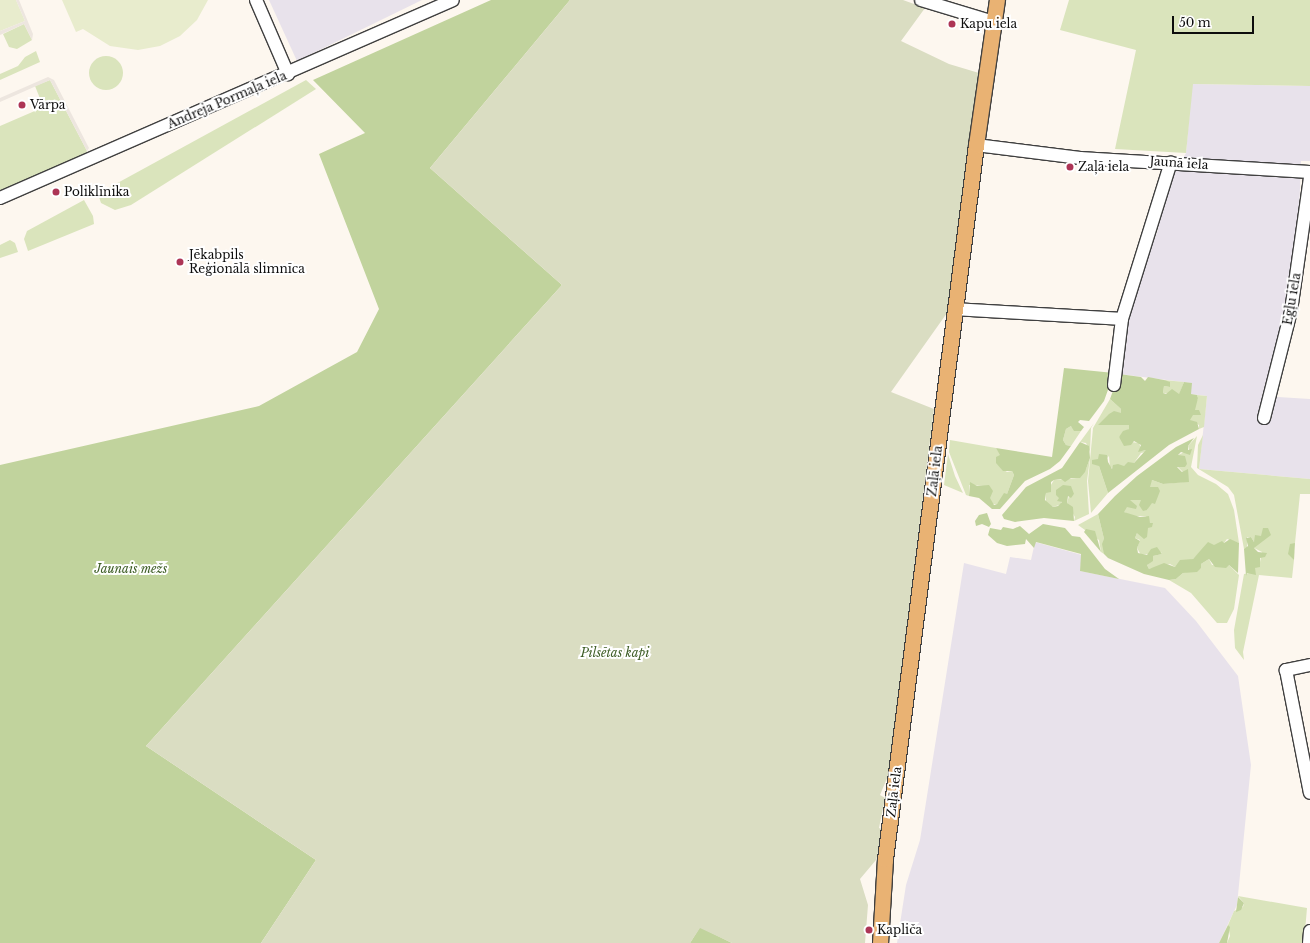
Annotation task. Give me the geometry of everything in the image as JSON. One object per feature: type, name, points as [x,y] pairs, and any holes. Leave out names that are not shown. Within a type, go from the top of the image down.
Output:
[{"type":"main road","name":"Zaļā iela","points":[[880,943],[885,859],[976,145],[997,0]]},
{"type":"street","points":[[256,0],[288,74]]},
{"type":"street","name":"Andreja Pormaļa iela","points":[[0,198],[288,74],[453,0]]},
{"type":"street","points":[[921,0],[994,22]]},
{"type":"street","name":"Jaunā iela","points":[[976,145],[1080,158],[1171,162],[1310,172]]},
{"type":"street","points":[[1114,385],[1122,320],[1171,162]]},
{"type":"street","name":"Egļu iela","points":[[1264,418],[1292,311],[1310,178]]},
{"type":"street","points":[[955,309],[1122,320]]},
{"type":"street","points":[[1310,665],[1286,670],[1310,793]]},
{"type":"street","points":[[1309,943],[1310,931]]},
{"type":"shaded area","points":[[16,0],[19,0],[33,34],[32,40],[24,24],[0,35],[0,31],[25,21]]},
{"type":"shaded area","points":[[269,0],[422,0],[297,61]]},
{"type":"shaded area","points":[[48,77],[54,80],[89,148],[87,151],[50,80],[0,102],[0,98]]},
{"type":"shaded area","points":[[1192,84],[1310,86],[1310,161],[1301,161],[1297,268],[1262,396],[1310,399],[1310,479],[1199,469],[1207,396],[1190,394],[1191,383],[1119,374],[1125,322],[1140,271],[1157,233],[1167,186],[1186,153]]},
{"type":"shaded area","points":[[1035,542],[1082,555],[1080,571],[1165,588],[1196,621],[1238,676],[1251,765],[1237,905],[1219,943],[897,943],[906,885],[920,840],[964,563],[1006,574],[1010,557],[1031,560]]},
{"type":"green space","points":[[0,0],[16,0],[25,21],[0,31]]},
{"type":"green space","points":[[62,0],[208,0],[197,20],[180,36],[160,46],[138,50],[110,46],[83,29],[76,32]]},
{"type":"green space","name":"Jaunais mežs","points":[[491,0],[570,0],[430,168],[562,285],[146,746],[316,860],[261,943],[0,943],[0,465],[259,406],[357,352],[379,309],[319,154],[365,133],[313,80]]},
{"type":"green space","name":"Pilsētas kapi","points":[[570,0],[903,0],[925,8],[901,41],[949,64],[979,73],[947,313],[891,392],[934,409],[888,776],[880,795],[885,798],[879,828],[884,830],[876,860],[860,879],[868,905],[865,943],[732,943],[700,928],[690,943],[261,943],[316,860],[146,746],[562,285],[430,168]]},
{"type":"green space","points":[[1069,0],[1310,0],[1310,86],[1193,84],[1186,153],[1115,149],[1136,50],[1060,30]]},
{"type":"green space","points":[[24,24],[32,40],[17,49],[9,47],[3,34]]},
{"type":"green space","points":[[36,51],[40,62],[0,80],[0,74],[18,66],[25,57]]},
{"type":"green space","points":[[106,56],[118,61],[123,73],[118,85],[106,90],[94,85],[89,73],[94,61]]},
{"type":"green space","points":[[50,80],[87,151],[84,156],[0,191],[0,126],[44,107],[45,103],[41,101],[35,86]]},
{"type":"green space","points":[[306,80],[316,89],[131,205],[115,210],[101,203],[98,194],[101,192]]},
{"type":"green space","points":[[84,200],[93,216],[94,224],[28,251],[24,239],[27,231]]},
{"type":"green space","points":[[10,240],[15,243],[18,252],[0,258],[0,245]]},
{"type":"green space","points":[[1064,368],[1114,373],[1104,401],[1089,421],[1080,420],[1078,422],[1084,427],[1081,431],[1074,431],[1071,426],[1066,429],[1063,440],[1066,445],[1071,446],[1060,461],[1050,469],[1025,481],[1000,509],[992,509],[979,498],[969,496],[970,482],[977,486],[989,485],[993,491],[990,498],[994,505],[997,504],[1004,493],[1007,494],[1014,475],[1012,471],[1003,471],[996,463],[996,457],[1000,455],[996,448],[1052,457]]},
{"type":"green space","points":[[1119,374],[1141,377],[1145,381],[1148,377],[1170,382],[1170,387],[1164,386],[1163,393],[1166,394],[1172,389],[1179,394],[1184,382],[1192,383],[1191,394],[1197,395],[1198,398],[1195,410],[1199,410],[1201,415],[1193,415],[1190,420],[1197,422],[1199,429],[1169,445],[1108,493],[1099,466],[1092,464],[1092,460],[1098,459],[1099,454],[1107,455],[1108,462],[1112,469],[1113,465],[1118,464],[1124,466],[1128,462],[1134,463],[1146,450],[1138,452],[1141,445],[1134,441],[1131,445],[1124,446],[1119,437],[1123,431],[1129,429],[1129,425],[1098,425],[1114,411],[1121,413],[1121,409],[1110,399]]},
{"type":"green space","points":[[1164,380],[1184,382],[1179,395],[1163,393],[1164,386],[1170,387]]},
{"type":"green space","points":[[1197,395],[1207,396],[1204,427],[1199,429],[1199,425],[1189,420],[1198,398]]},
{"type":"green space","points":[[1110,399],[1121,409],[1121,413],[1113,413],[1105,425],[1129,425],[1129,429],[1119,437],[1123,441],[1139,443],[1142,451],[1146,450],[1146,452],[1141,453],[1134,463],[1124,466],[1110,468],[1109,456],[1099,466],[1108,493],[1091,513],[1088,481],[1093,428]]},
{"type":"green space","points":[[1094,423],[1091,428],[1090,452],[1086,443],[1080,442]]},
{"type":"green space","points":[[1071,426],[1081,431],[1071,446],[1066,445],[1063,440],[1066,429]]},
{"type":"green space","points":[[1203,435],[1199,469],[1310,479],[1310,494],[1300,494],[1295,543],[1290,547],[1294,560],[1292,578],[1259,575],[1243,652],[1244,660],[1235,648],[1234,630],[1244,574],[1255,572],[1254,569],[1260,562],[1262,552],[1254,548],[1261,536],[1254,542],[1251,537],[1247,537],[1247,548],[1244,549],[1234,495],[1228,487],[1197,468],[1198,445]]},
{"type":"green space","points":[[1197,436],[1191,467],[1198,475],[1216,484],[1228,494],[1234,510],[1239,543],[1227,539],[1224,543],[1205,547],[1193,559],[1175,567],[1170,564],[1149,569],[1147,565],[1153,556],[1162,554],[1161,552],[1141,555],[1137,548],[1140,540],[1135,538],[1137,533],[1148,528],[1150,523],[1146,516],[1132,516],[1124,512],[1124,509],[1130,500],[1135,499],[1141,500],[1147,510],[1158,487],[1150,488],[1149,482],[1152,480],[1163,484],[1184,482],[1183,472],[1177,466],[1180,466],[1178,455],[1189,450],[1188,446]]},
{"type":"green space","points":[[1194,438],[1188,446],[1188,450],[1192,449],[1190,455],[1181,452],[1178,455],[1185,456],[1187,464],[1185,467],[1177,467],[1182,472],[1188,469],[1189,482],[1163,484],[1152,480],[1150,487],[1158,487],[1160,491],[1155,504],[1152,503],[1147,510],[1143,511],[1139,505],[1141,500],[1130,500],[1137,506],[1136,509],[1127,507],[1124,512],[1140,517],[1149,516],[1150,523],[1153,523],[1152,527],[1148,528],[1147,537],[1144,539],[1137,533],[1135,538],[1140,541],[1137,548],[1138,553],[1147,555],[1151,549],[1157,547],[1162,554],[1153,556],[1153,561],[1147,565],[1149,569],[1164,563],[1175,567],[1180,560],[1193,559],[1208,542],[1214,545],[1222,541],[1224,543],[1230,539],[1239,543],[1238,573],[1229,565],[1226,568],[1215,567],[1209,559],[1201,564],[1201,568],[1197,572],[1183,573],[1176,579],[1169,580],[1144,574],[1108,558],[1104,554],[1102,544],[1104,539],[1098,514],[1137,476],[1176,447]]},
{"type":"green space","points":[[950,440],[996,448],[1000,453],[1001,468],[1007,472],[1012,471],[1014,475],[1007,494],[997,504],[992,504],[984,486],[969,485],[969,496],[966,495],[949,452]]},
{"type":"green space","points":[[1080,442],[1089,446],[1090,458],[1085,472],[1080,478],[1071,478],[1065,482],[1061,479],[1051,482],[1051,492],[1046,493],[1045,500],[1053,507],[1058,506],[1062,502],[1057,501],[1059,498],[1056,495],[1056,490],[1063,485],[1071,486],[1074,494],[1071,498],[1068,496],[1067,503],[1073,507],[1074,521],[1044,518],[1015,522],[1004,519],[1002,515],[1026,487],[1062,468]]},
{"type":"green space","points":[[948,454],[955,476],[963,493],[944,485]]},
{"type":"green space","points":[[1090,458],[1087,481],[1089,514],[1074,521],[1075,517],[1067,503],[1069,496],[1070,497],[1074,494],[1059,497],[1062,504],[1053,507],[1046,503],[1046,493],[1054,480],[1077,478],[1086,469]]},
{"type":"green space","points":[[987,513],[991,524],[989,527],[982,524],[976,526],[975,521],[979,515]]},
{"type":"green space","points":[[1098,514],[1104,539],[1104,554],[1101,552],[1099,540],[1078,525]]},
{"type":"green space","points":[[1043,524],[1065,528],[1072,536],[1080,537],[1105,569],[1119,579],[1080,571],[1081,554],[1036,542],[1034,548],[1026,539],[1025,544],[1007,546],[997,543],[988,535],[990,528],[1001,530],[1003,527],[1013,529],[1020,526],[1029,534]]},
{"type":"green space","points":[[1263,528],[1268,528],[1271,535],[1254,548],[1258,552],[1267,553],[1265,557],[1260,558],[1260,567],[1255,568],[1256,575],[1247,573],[1246,576],[1244,549],[1248,546],[1246,538],[1251,537],[1254,542],[1255,535],[1261,536]]},
{"type":"green space","points":[[1086,529],[1095,531],[1101,552],[1084,532]]},
{"type":"green space","points":[[1295,543],[1294,560],[1288,554],[1290,544]]},
{"type":"green space","points":[[1209,559],[1212,565],[1229,565],[1239,575],[1234,609],[1227,623],[1217,623],[1191,593],[1169,580],[1176,579],[1183,573],[1201,568],[1201,564]]},
{"type":"green space","points":[[1238,896],[1307,908],[1304,943],[1227,943],[1230,936],[1228,925],[1234,911],[1243,907],[1244,903]]},
{"type":"green space","points":[[1238,897],[1244,903],[1241,910],[1236,912]]},
{"type":"green space","points":[[1228,925],[1230,927],[1227,943],[1219,943]]},
{"type":"green space","points":[[700,927],[732,943],[690,943]]},
{"type":"place","name":"Kapu iela","points":[[952,24]]},
{"type":"place","name":"Vārpa","points":[[22,105]]},
{"type":"place","name":"Zaļā iela","points":[[1070,167]]},
{"type":"place","name":"Poliklīnika","points":[[56,192]]},
{"type":"place","name":"Jēkabpils Reģionālā slimnīca","points":[[180,262]]},
{"type":"place","name":"Kapliča","points":[[869,930]]}]
